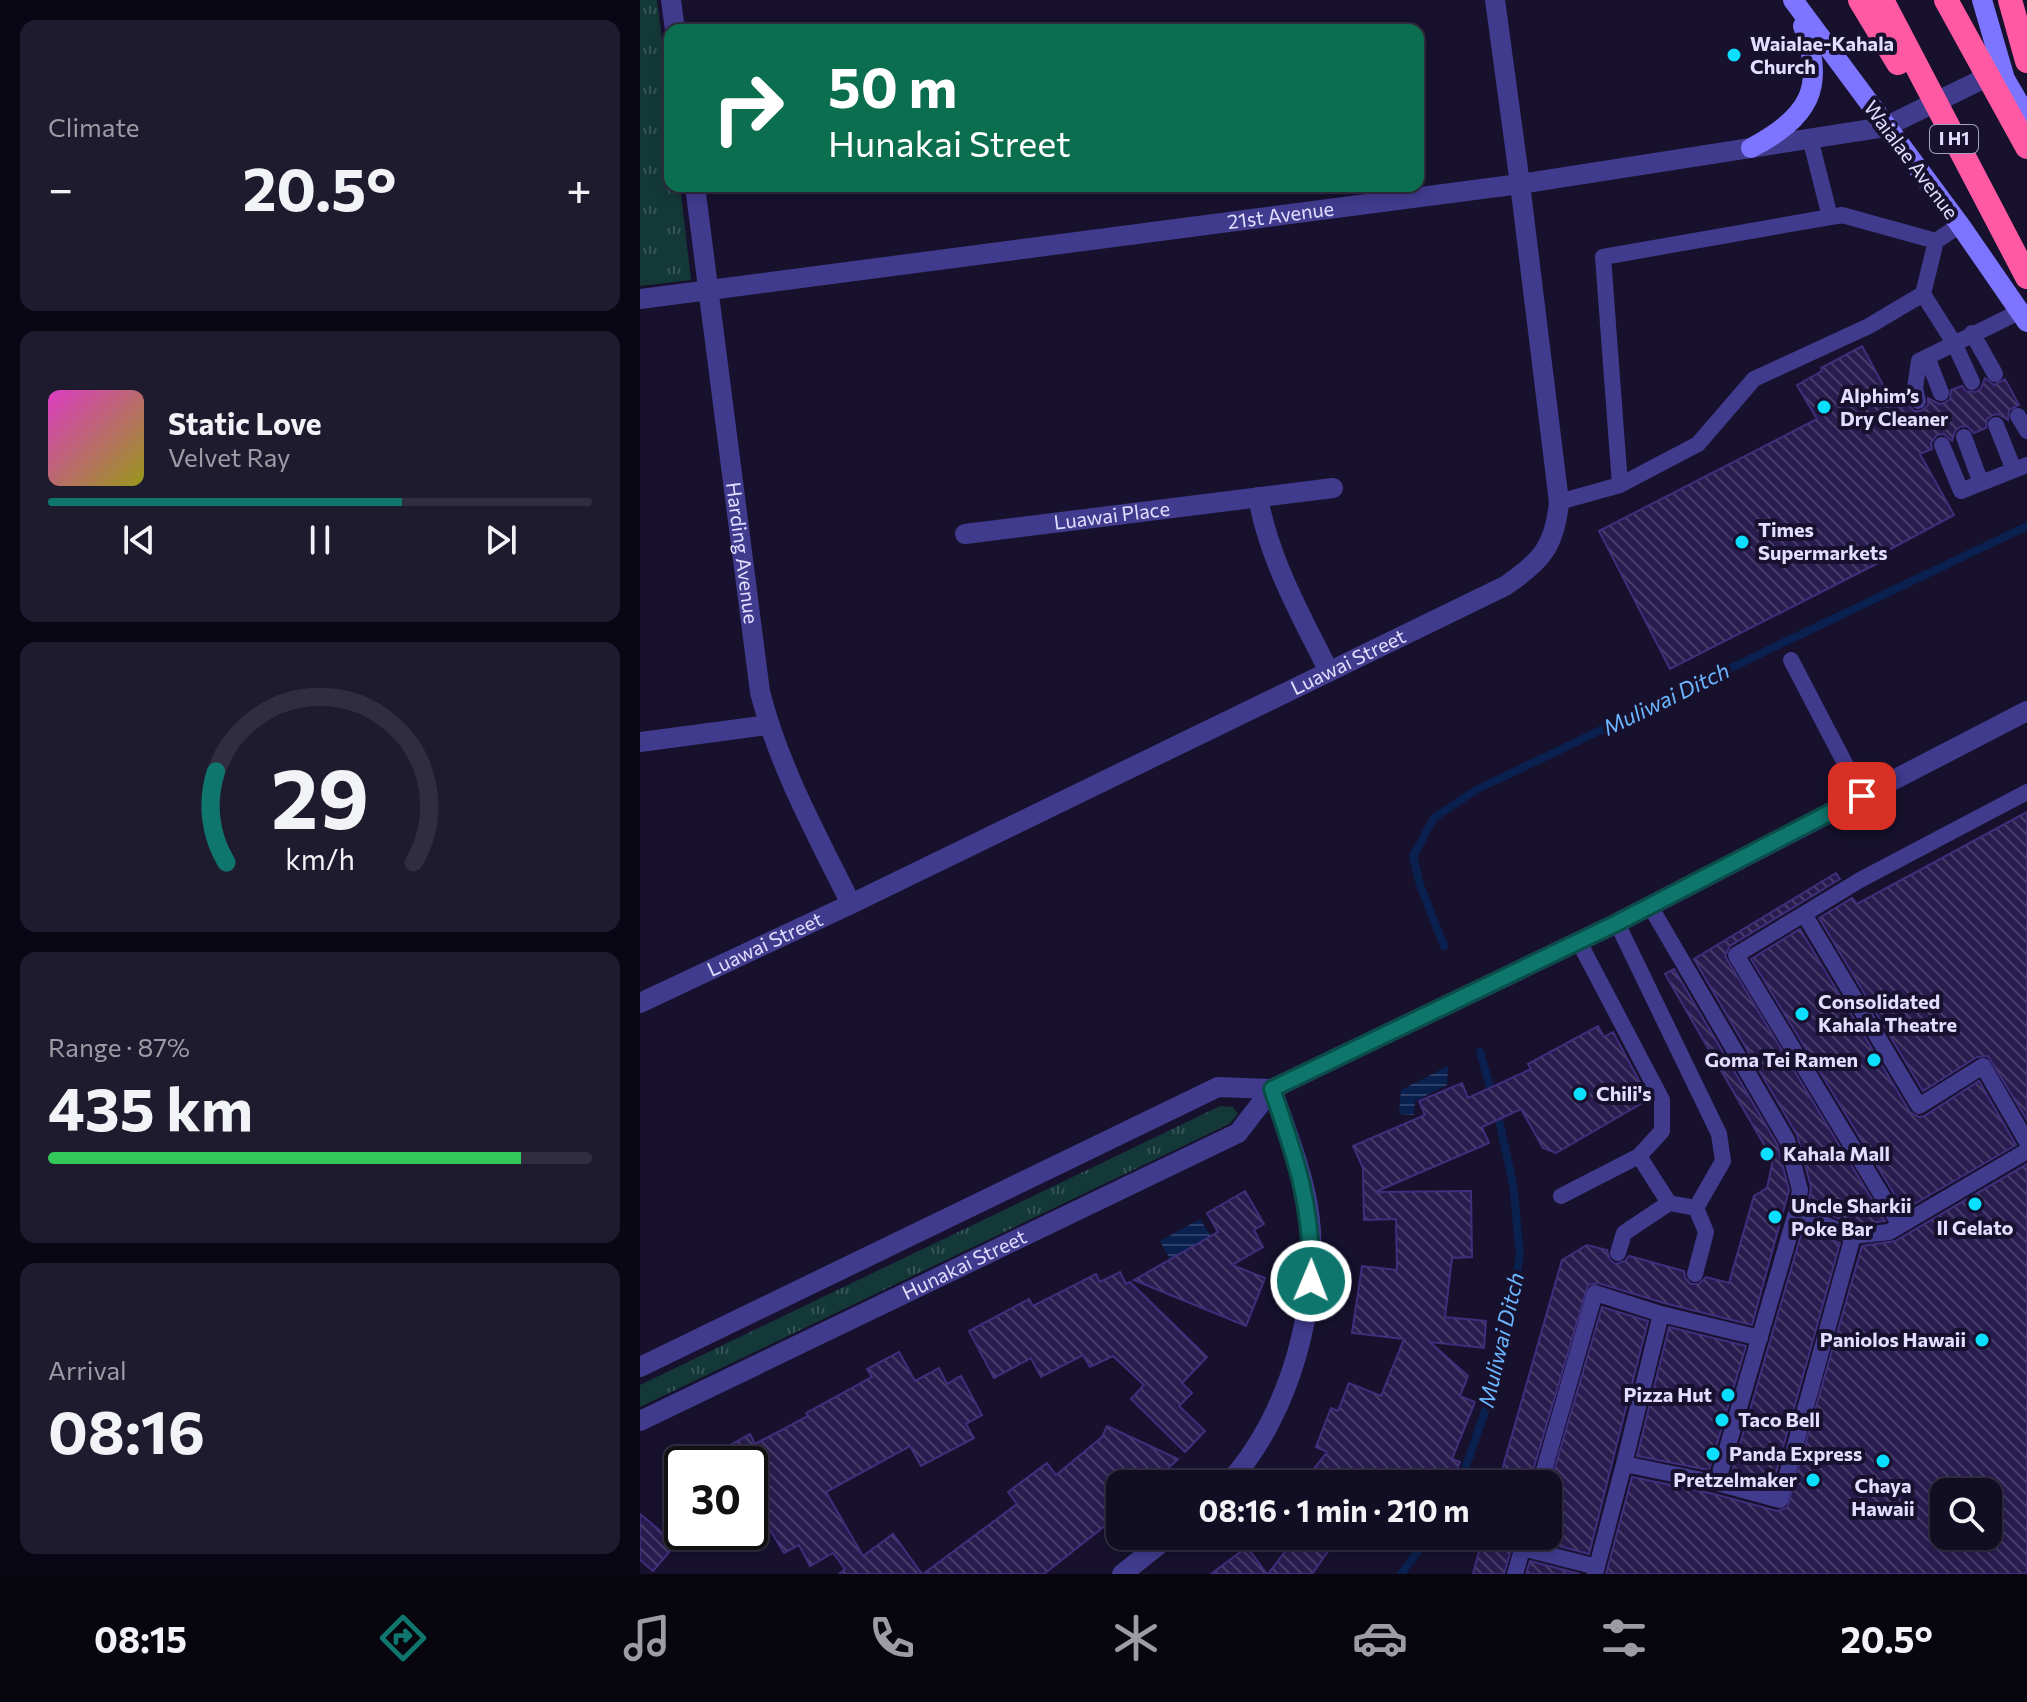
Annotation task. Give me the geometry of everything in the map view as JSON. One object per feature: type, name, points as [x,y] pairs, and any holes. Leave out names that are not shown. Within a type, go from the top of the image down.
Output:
[{"type":"highway","points":[[1860,0],[2010,247]]},
{"type":"highway","name":"I H1","points":[[1882,0],[2027,277]]},
{"type":"highway","points":[[1946,0],[2027,147]]},
{"type":"highway","points":[[2010,0],[2027,61]]},
{"type":"main road","name":"Waialae Avenue","points":[[1792,0],[2024,316]]},
{"type":"main road","points":[[1751,148],[1793,119],[1811,90],[1813,52],[1792,0]]},
{"type":"main road","points":[[1982,0],[2005,79],[2027,117]]},
{"type":"street","points":[[671,0],[674,24]]},
{"type":"street","name":"Luawai Street","points":[[640,1003],[851,904],[1505,586],[1523,574],[1550,545],[1557,524],[1559,502],[1495,0]]},
{"type":"street","name":"21st Avenue","points":[[640,299],[1520,184],[1885,127],[2003,69]]},
{"type":"street","name":"Harding Avenue","points":[[696,192],[760,692],[783,765],[851,904]]},
{"type":"street","name":"Luawai Place","points":[[965,534],[1333,488]]},
{"type":"street","points":[[1258,497],[1263,530],[1274,559],[1329,672]]},
{"type":"street","name":"Hunakai Street","points":[[640,1421],[1238,1133],[1272,1089],[1617,923],[2027,711]]},
{"type":"street","points":[[640,742],[768,725]]},
{"type":"street","name":"Hunakai Street","points":[[640,1367],[1218,1087],[1272,1089]]},
{"type":"street","points":[[1238,1470],[1254,1449],[1289,1378],[1311,1281],[1312,1245],[1308,1204],[1272,1089]]},
{"type":"street","points":[[1122,1574],[1152,1550]]},
{"type":"lane","points":[[1810,138],[1830,217]]},
{"type":"lane","points":[[1620,485],[1603,257],[1842,215],[1936,241]]},
{"type":"lane","points":[[1559,502],[1620,485],[1698,444],[1754,379],[1869,326],[1923,294],[1936,241],[1960,225]]},
{"type":"lane","points":[[1923,294],[1954,343],[1972,382]]},
{"type":"lane","points":[[1918,401],[1915,388],[1919,361],[1972,333],[2024,316]]},
{"type":"lane","points":[[1972,333],[1995,374]]},
{"type":"lane","points":[[1927,357],[1941,393]]},
{"type":"lane","points":[[1942,445],[1961,491],[2021,467],[1996,425]]},
{"type":"lane","points":[[1964,437],[1981,483]]},
{"type":"lane","points":[[1791,660],[1862,796]]},
{"type":"lane","points":[[1900,1225],[1736,955],[1873,873],[2027,792]]},
{"type":"lane","points":[[1650,906],[1787,1140],[1800,1190],[1796,1213],[1717,1483]]},
{"type":"lane","points":[[1804,914],[1919,1106],[1983,1066],[2027,1142]]},
{"type":"lane","points":[[1617,923],[1719,1134],[1723,1161],[1696,1208]]},
{"type":"lane","points":[[1561,1196],[1639,1156],[1662,1131],[1662,1100],[1579,942]]},
{"type":"lane","points":[[1796,1213],[1853,1236],[1889,1232],[2027,1151]]},
{"type":"lane","points":[[1639,1156],[1669,1203]]},
{"type":"lane","points":[[1618,1253],[1624,1233],[1669,1203],[1696,1208]]},
{"type":"lane","points":[[1695,1274],[1706,1232],[1696,1208]]},
{"type":"lane","points":[[1624,1464],[1780,1500],[1853,1236]]},
{"type":"lane","points":[[1544,1470],[1595,1293],[1661,1314],[1760,1338]]},
{"type":"lane","points":[[1544,1550],[1596,1571],[1661,1314]]},
{"type":"lane","points":[[1515,1574],[1522,1550]]},
{"type":"green space","points":[[640,0],[657,0],[664,57],[664,192],[681,192],[691,280],[640,286]]},
{"type":"green space","points":[[1220,1106],[1233,1107],[1238,1114],[1229,1124],[640,1407],[640,1385]]},
{"type":"water","points":[[1448,1066],[1447,1085],[1415,1101],[1414,1115],[1399,1114],[1401,1090]]},
{"type":"water","points":[[1200,1219],[1212,1238],[1171,1261],[1160,1241]]},
{"type":"building","name":"Times Supermarkets","points":[[1862,346],[1896,409],[1908,405],[1914,411],[1921,411],[1928,405],[1928,398],[1939,404],[1944,403],[1950,399],[1951,390],[1962,386],[1966,391],[1976,392],[1985,378],[1994,385],[2005,379],[2019,405],[2009,410],[2008,420],[1998,414],[1993,415],[1987,419],[1986,428],[1974,433],[1967,426],[1955,431],[1952,441],[1944,434],[1937,435],[1931,443],[1932,449],[1920,454],[1954,515],[1885,552],[1888,558],[1670,669],[1599,531],[1817,419],[1797,385]]},
{"type":"building","points":[[2027,812],[2027,1120],[1988,1056],[1977,1057],[1923,1091],[1819,918],[1852,898],[1857,904]]},
{"type":"building","points":[[1836,873],[1840,879],[1730,946],[1725,956],[1885,1221],[1855,1225],[1808,1206],[1811,1187],[1797,1135],[1694,959]]},
{"type":"building","points":[[1800,929],[1910,1112],[1924,1116],[1979,1081],[2016,1145],[1904,1210],[1751,959]]},
{"type":"building","points":[[1674,969],[1777,1144],[1789,1190],[1752,1325],[1598,1283],[1588,1285],[1533,1470],[1502,1470],[1562,1260],[1587,1245],[1607,1250],[1610,1260],[1616,1264],[1629,1256],[1684,1271],[1685,1278],[1691,1284],[1699,1284],[1706,1277],[1729,1283],[1754,1196],[1767,1188],[1773,1160],[1665,974]]},
{"type":"building","points":[[1598,1026],[1604,1037],[1613,1032],[1649,1099],[1556,1153],[1543,1148],[1521,1109],[1482,1127],[1489,1143],[1375,1192],[1471,1191],[1472,1257],[1452,1258],[1445,1317],[1486,1321],[1484,1348],[1430,1342],[1468,1376],[1460,1396],[1475,1402],[1452,1459],[1460,1462],[1457,1470],[1313,1470],[1327,1452],[1316,1447],[1331,1408],[1338,1411],[1349,1383],[1381,1396],[1404,1339],[1352,1333],[1362,1266],[1397,1270],[1396,1219],[1364,1220],[1363,1168],[1353,1146],[1425,1115],[1419,1101],[1462,1083],[1468,1098],[1531,1069],[1528,1064]]},
{"type":"building","points":[[2027,1164],[2027,1574],[1606,1574],[1632,1477],[1777,1511],[1787,1508],[1862,1246],[1895,1241]]},
{"type":"building","points":[[1245,1191],[1264,1224],[1254,1230],[1263,1247],[1232,1265],[1265,1278],[1246,1326],[1134,1280],[1218,1232],[1207,1213]]},
{"type":"building","points":[[1803,1228],[1840,1243],[1772,1487],[1731,1475]]},
{"type":"building","points":[[1120,1272],[1126,1284],[1130,1282],[1207,1357],[1182,1383],[1192,1393],[1179,1406],[1205,1431],[1185,1452],[1131,1399],[1144,1385],[1113,1356],[1090,1367],[1083,1355],[1041,1377],[1031,1358],[994,1378],[969,1331],[1029,1299],[1033,1306],[1096,1274],[1100,1282]]},
{"type":"building","points":[[1602,1307],[1648,1321],[1589,1554],[1562,1547],[1562,1470],[1554,1470]]},
{"type":"building","points":[[1669,1327],[1746,1346],[1709,1470],[1637,1456]]},
{"type":"building","points":[[899,1352],[915,1381],[939,1368],[947,1384],[961,1376],[982,1415],[966,1424],[974,1438],[921,1466],[910,1446],[826,1492],[863,1556],[893,1534],[922,1574],[839,1574],[845,1569],[833,1553],[810,1566],[799,1545],[784,1553],[768,1526],[768,1446],[729,1446],[750,1434],[755,1444],[808,1416],[806,1413],[872,1377],[867,1369]]},
{"type":"building","points":[[1107,1426],[1178,1459],[1167,1470],[1106,1470],[1106,1525],[1044,1574],[923,1574],[1017,1504],[1008,1492],[1047,1463],[1056,1475],[1102,1437]]},
{"type":"building","points":[[640,1514],[664,1534],[664,1550],[671,1550],[653,1571],[640,1560]]},
{"type":"building","points":[[1243,1550],[1249,1550],[1267,1574],[1211,1574]]},
{"type":"building","points":[[1286,1550],[1329,1550],[1312,1574],[1268,1574]]},
{"type":"building","points":[[1479,1550],[1511,1550],[1504,1574],[1473,1574]]},
{"type":"building","points":[[1530,1561],[1580,1574],[1526,1574]]},
{"type":"waterway","name":"Muliwai Ditch","points":[[1444,946],[1420,885],[1413,856],[1434,818],[1476,790],[2027,526]]},
{"type":"waterway","name":"Muliwai Ditch","points":[[1480,1052],[1493,1098]]},
{"type":"waterway","name":"Muliwai Ditch","points":[[1465,1470],[1499,1370],[1520,1256],[1513,1184],[1497,1111]]},
{"type":"waterway","name":"Muliwai Ditch","points":[[1401,1574],[1419,1550]]},
{"type":"place","name":"Waialae-Kahala Church","points":[[1734,55]]},
{"type":"place","name":"Alphim’s Dry Cleaner","points":[[1824,407]]},
{"type":"place","name":"Times Supermarkets","points":[[1742,542]]},
{"type":"place","name":"Consolidated Kahala Theatre","points":[[1802,1014]]},
{"type":"place","name":"Goma Tei Ramen","points":[[1874,1060]]},
{"type":"place","name":"Chili's","points":[[1580,1094]]},
{"type":"place","name":"Kahala Mall","points":[[1767,1154]]},
{"type":"place","name":"Il Gelato","points":[[1975,1204]]},
{"type":"place","name":"Uncle Sharkii Poke Bar","points":[[1775,1217]]},
{"type":"place","name":"Paniolos Hawaii","points":[[1982,1340]]},
{"type":"place","name":"Pizza Hut","points":[[1728,1395]]},
{"type":"place","name":"Taco Bell","points":[[1722,1420]]},
{"type":"place","name":"Panda Express","points":[[1713,1454]]},
{"type":"place","name":"Chaya Hawaii","points":[[1883,1461]]},
{"type":"place","name":"Pretzelmaker","points":[[1813,1480]]},
{"type":"route","points":[[1311,1281],[1312,1245],[1308,1204],[1272,1089],[1617,923],[1862,796]]}]
